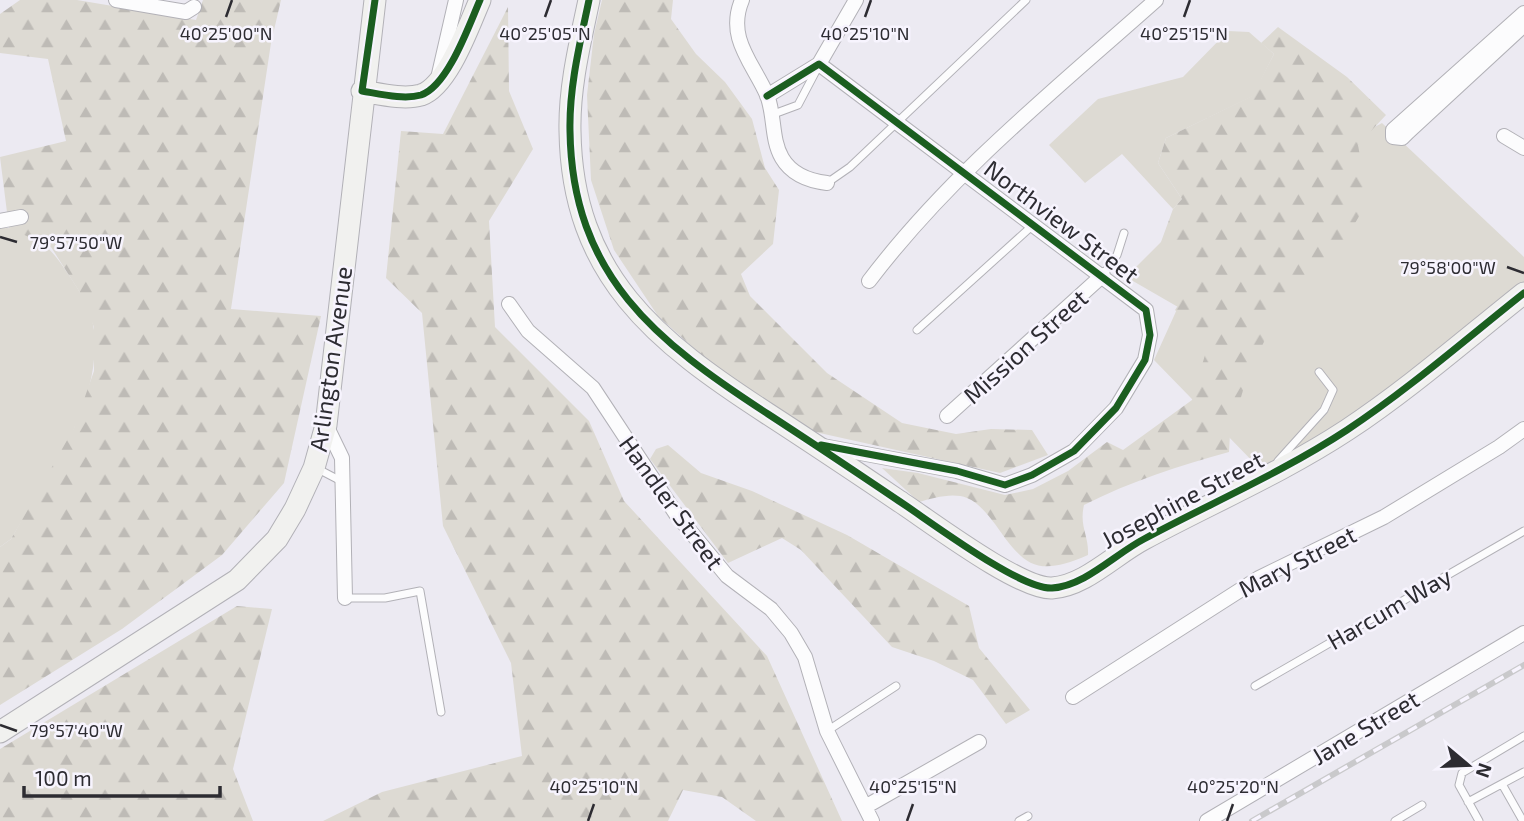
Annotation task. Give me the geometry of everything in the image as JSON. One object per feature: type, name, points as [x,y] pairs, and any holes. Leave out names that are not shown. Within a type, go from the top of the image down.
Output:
[{"type":"street","points":[[116,0],[187,12],[195,4]]},
{"type":"street","name":"Arlington Avenue","points":[[0,732],[237,580],[277,539],[314,468],[326,425],[362,92],[375,0]]},
{"type":"street","points":[[436,85],[456,0]]},
{"type":"street","points":[[362,92],[418,96],[436,85],[480,0]]},
{"type":"street","name":"Josephine Street","points":[[589,0],[572,86],[570,132],[578,195],[603,261],[633,307],[676,351],[1019,579],[1039,587],[1062,587],[1078,580],[1141,540],[1262,479],[1346,431],[1524,293]]},
{"type":"street","points":[[742,0],[739,40],[745,59],[767,96],[782,158],[795,173],[811,181],[827,183]]},
{"type":"street","points":[[767,96],[819,64],[856,0]]},
{"type":"street","points":[[869,281],[911,228],[965,171],[1156,0]]},
{"type":"street","points":[[1524,13],[1393,130],[1393,137],[1402,138],[1524,26]]},
{"type":"street","name":"Northview Street","points":[[814,444],[957,471],[1005,485],[1032,475],[1074,451],[1116,408],[1145,360],[1150,335],[1146,310],[1103,275],[1032,226],[965,171],[819,64]]},
{"type":"street","points":[[1504,136],[1524,148]]},
{"type":"street","points":[[0,221],[21,217]]},
{"type":"street","name":"Mission Street","points":[[947,416],[1103,275]]},
{"type":"street","name":"Handler Street","points":[[509,304],[528,331],[593,388],[676,514],[727,576],[771,609],[791,633],[805,657],[827,731],[869,814]]},
{"type":"street","points":[[326,425],[342,458],[345,598]]},
{"type":"street","name":"Mary Street","points":[[1073,697],[1259,578],[1384,517],[1524,429]]},
{"type":"street","name":"Jane Street","points":[[1207,821],[1524,633]]},
{"type":"street","points":[[869,814],[979,742]]},
{"type":"lane","points":[[827,183],[850,167],[1026,0]]},
{"type":"lane","points":[[771,115],[798,105],[819,64]]},
{"type":"lane","points":[[917,330],[1032,226]]},
{"type":"lane","points":[[1103,275],[1116,255],[1124,233]]},
{"type":"lane","points":[[1278,461],[1324,410],[1333,390],[1319,372]]},
{"type":"lane","points":[[314,468],[328,472],[343,483]]},
{"type":"lane","name":"Harcum Way","points":[[1255,686],[1524,531]]},
{"type":"lane","points":[[345,598],[385,598],[420,592],[441,712]]},
{"type":"lane","points":[[827,731],[896,686]]},
{"type":"lane","points":[[1479,821],[1459,785],[1462,773],[1524,736]]},
{"type":"lane","points":[[1468,802],[1524,772]]},
{"type":"lane","points":[[1502,784],[1523,821]]},
{"type":"lane","points":[[1395,821],[1422,805]]},
{"type":"lane","points":[[1019,821],[1028,816]]},
{"type":"green space","points":[[20,0],[77,0],[196,20],[203,0],[281,0],[271,43],[231,309],[321,316],[284,483],[222,555],[122,629],[0,705],[0,547],[11,539],[74,428],[94,371],[94,327],[79,291],[51,247],[9,228],[0,157],[66,141],[48,59],[0,53],[0,14]]},
{"type":"green space","points":[[602,0],[673,0],[671,19],[696,54],[725,82],[752,119],[765,168],[779,190],[773,244],[741,274],[750,296],[827,373],[902,423],[956,434],[991,429],[1032,430],[1048,455],[1000,473],[815,432],[727,378],[658,316],[614,250],[591,180],[587,95],[594,34]]},
{"type":"green space","points":[[508,7],[509,91],[533,149],[489,221],[495,327],[589,421],[624,501],[767,656],[842,821],[756,821],[722,797],[683,790],[668,821],[323,821],[382,792],[522,756],[511,663],[443,526],[422,313],[386,278],[401,131],[443,134]]},
{"type":"green space","points":[[1278,27],[1347,77],[1386,115],[1358,145],[1368,201],[1327,271],[1275,319],[1247,377],[1230,434],[1229,452],[1155,475],[1084,505],[1083,519],[1088,555],[1056,565],[1044,566],[1024,559],[982,509],[967,498],[937,497],[919,502],[882,468],[918,473],[1005,495],[1033,489],[1068,471],[1107,442],[1123,450],[1192,400],[1209,341],[1175,310],[1199,272],[1161,242],[1173,209],[1182,199],[1158,163],[1166,138],[1252,96],[1274,54],[1261,43]]},
{"type":"green space","points":[[1228,31],[1249,32],[1274,54],[1253,96],[1166,138],[1158,163],[1182,199],[1173,209],[1122,154],[1085,183],[1049,145],[1098,99],[1183,77]]},
{"type":"green space","points":[[1382,123],[1524,257],[1524,282],[1339,427],[1260,469],[1154,360],[1178,307],[1126,277],[1161,242]]},
{"type":"green space","points":[[0,228],[28,234],[59,260],[90,314],[94,330],[94,358],[81,413],[69,439],[11,539],[0,547]]},
{"type":"green space","points":[[668,445],[701,473],[752,491],[847,535],[969,606],[979,648],[1030,710],[1006,724],[973,680],[934,661],[892,647],[801,550],[782,538],[728,563],[650,459],[656,449]]},
{"type":"green space","points":[[237,606],[272,609],[233,769],[253,821],[0,821],[0,749]]},
{"type":"railway","points":[[1252,821],[1524,665]]},
{"type":"cycle path","points":[[375,0],[362,91],[407,97],[421,95],[440,80],[464,39],[480,0]]},
{"type":"cycle path","points":[[589,0],[571,98],[570,131],[575,182],[586,226],[604,265],[628,300],[657,331],[728,387],[974,552],[1037,586],[1052,588],[1076,582],[1133,545],[1323,445],[1393,398],[1524,293]]},
{"type":"cycle path","points":[[767,96],[819,64],[1146,310],[1150,335],[1145,360],[1116,408],[1074,451],[1032,475],[1005,485],[957,471],[821,445]]}]
